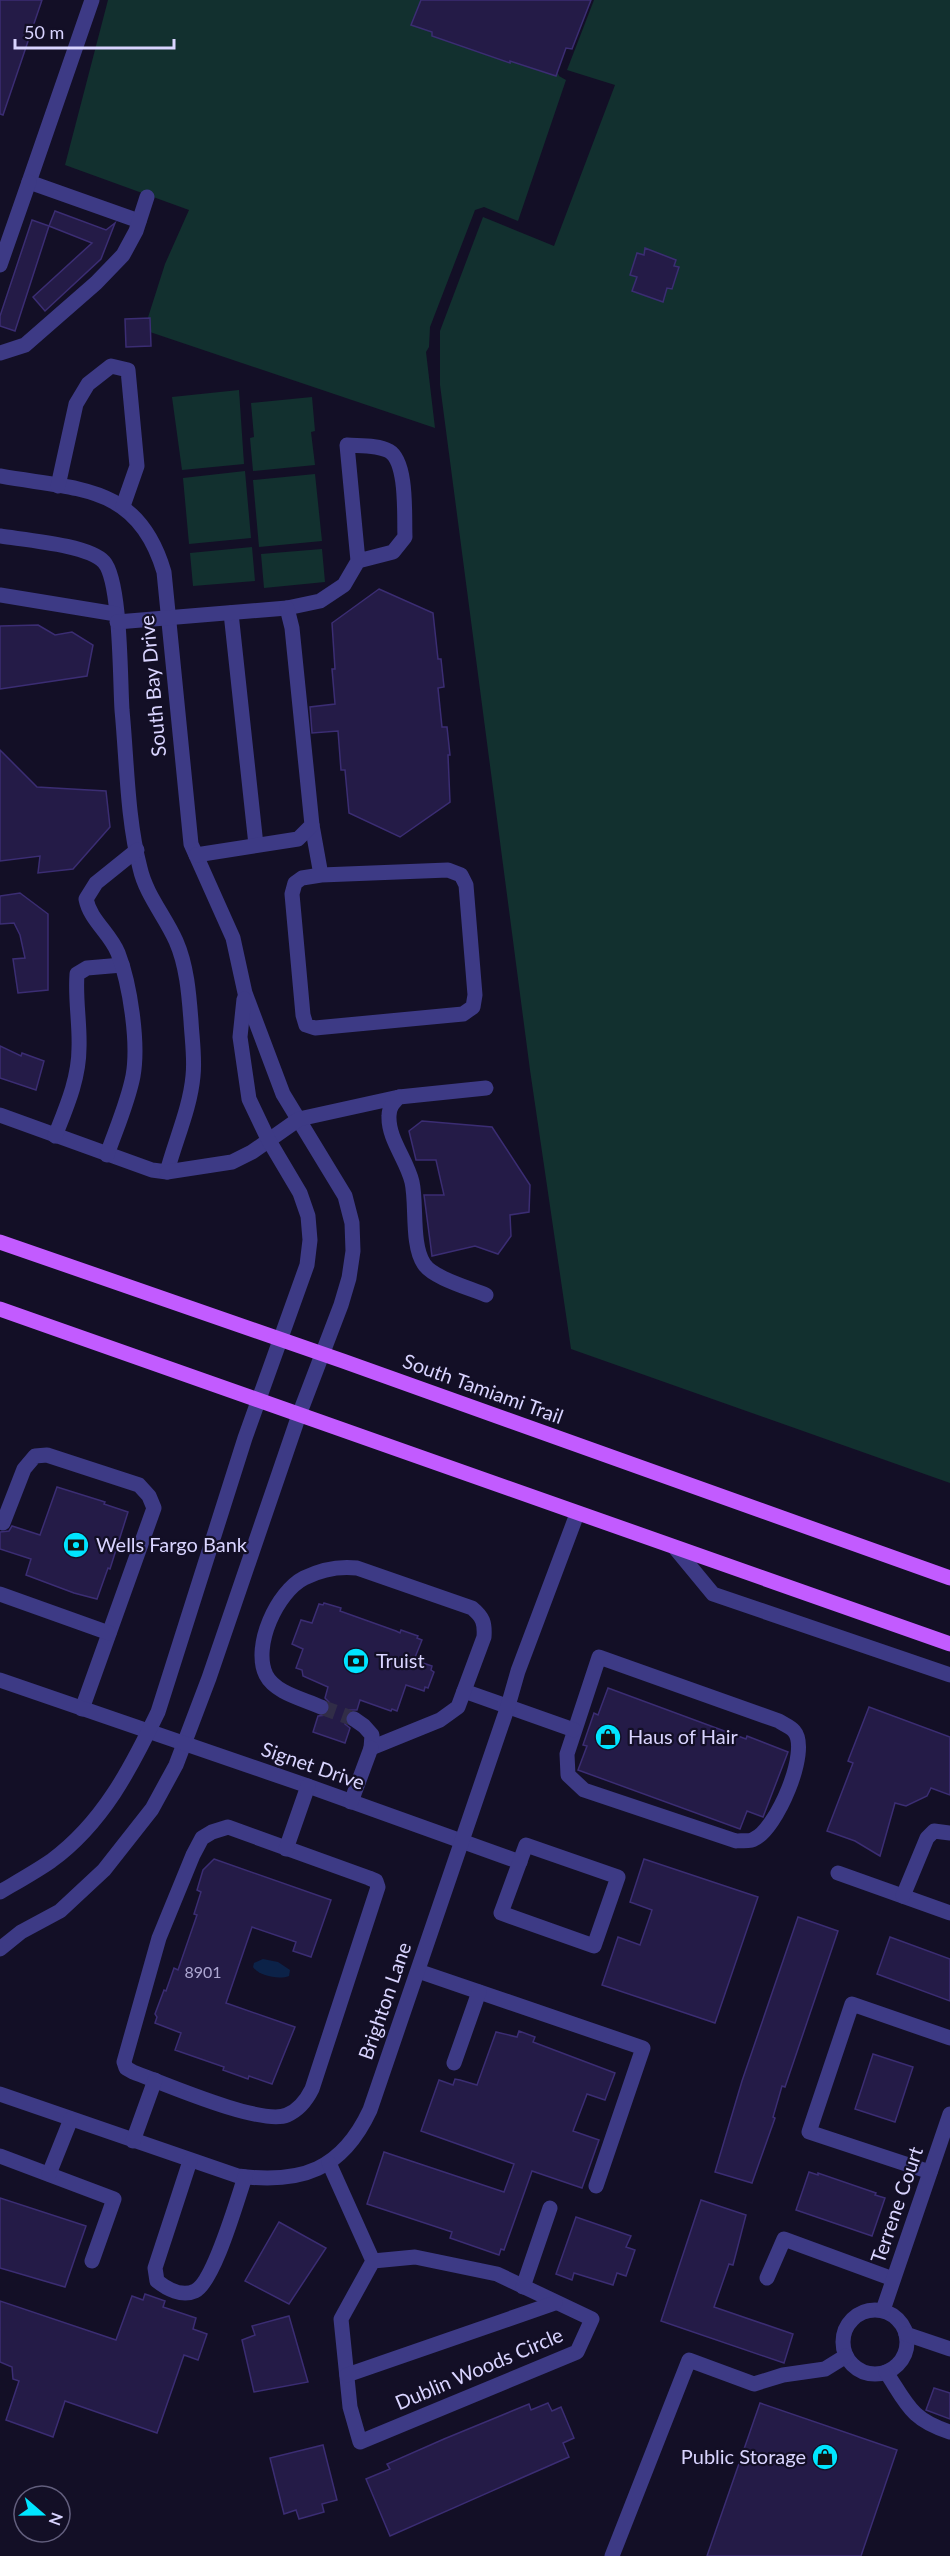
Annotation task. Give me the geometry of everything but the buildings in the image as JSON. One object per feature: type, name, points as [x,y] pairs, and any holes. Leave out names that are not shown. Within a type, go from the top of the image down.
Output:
[{"type":"main road","name":"South Tamiami Trail","points":[[0,1242],[950,1578]]},
{"type":"main road","points":[[0,1309],[950,1644]]},
{"type":"street","points":[[0,265],[92,0]]},
{"type":"street","points":[[29,182],[139,221]]},
{"type":"street","points":[[0,353],[25,345],[96,283],[123,255],[147,197]]},
{"type":"street","points":[[58,486],[76,404],[88,384],[111,366],[128,370],[137,466],[123,506]]},
{"type":"street","points":[[0,595],[117,618],[168,619],[287,608],[320,601],[344,585],[358,561],[348,445],[373,447],[391,452],[399,463],[403,478],[405,537],[393,552],[358,561]]},
{"type":"street","name":"South Bay Drive","points":[[0,476],[105,496],[123,506],[144,526],[157,548],[164,572],[191,844],[233,938],[245,993],[283,1094],[345,1196],[352,1223],[353,1251],[349,1278],[299,1415],[209,1678],[176,1765],[152,1809],[104,1870],[60,1911],[21,1932],[0,1949]]},
{"type":"street","points":[[0,536],[87,551],[96,555],[110,571],[117,618],[120,684],[136,850],[144,884],[168,925],[183,959],[191,1023],[193,1075],[190,1096],[167,1173]]},
{"type":"street","points":[[287,608],[292,628],[312,825],[321,875]]},
{"type":"street","points":[[231,613],[256,845]]},
{"type":"street","points":[[196,855],[298,839],[312,825]]},
{"type":"street","points":[[107,1155],[133,1076],[134,1051],[129,994],[122,965],[114,944],[88,909],[86,899],[96,883],[136,850]]},
{"type":"street","points":[[448,870],[460,875],[466,885],[475,995],[473,1007],[463,1014],[315,1028],[306,1025],[303,1015],[292,894],[295,883],[302,878],[321,875],[448,870]]},
{"type":"street","points":[[55,1136],[73,1089],[77,1070],[79,1048],[77,974],[87,968],[122,965]]},
{"type":"street","name":"South Bay Drive","points":[[0,1892],[52,1860],[89,1827],[123,1780],[158,1712],[258,1400],[307,1265],[310,1240],[308,1216],[300,1193],[268,1139],[249,1100],[243,1071],[240,1037],[245,993]]},
{"type":"street","points":[[0,1115],[107,1155],[167,1173],[232,1162],[252,1152],[299,1119],[399,1097],[486,1088]]},
{"type":"street","points":[[399,1097],[391,1105],[388,1118],[412,1181],[419,1253],[424,1265],[433,1273],[486,1294]]},
{"type":"street","points":[[3,1523],[24,1469],[35,1456],[46,1455],[139,1485],[149,1496],[154,1508],[82,1709]]},
{"type":"street","name":"Brighton Lane","points":[[0,2094],[190,2161],[245,2177],[286,2179],[308,2174],[329,2163],[347,2149],[370,2110],[508,1707],[518,1671],[577,1514]]},
{"type":"street","points":[[675,1548],[713,1594],[950,1675]]},
{"type":"street","points":[[321,1707],[282,1690],[267,1676],[264,1666],[262,1643],[271,1616],[301,1579],[342,1566],[357,1568],[472,1608],[482,1616],[485,1626],[484,1637],[458,1707],[440,1720],[371,1748]]},
{"type":"street","points":[[0,1594],[109,1633]]},
{"type":"street","points":[[599,1658],[779,1721],[795,1732],[799,1745],[797,1764],[789,1786],[766,1831],[754,1840],[736,1841],[584,1790],[568,1774],[567,1754],[574,1730],[599,1658]]},
{"type":"street","name":"Signet Drive","points":[[0,1680],[520,1862]]},
{"type":"street","points":[[464,1691],[574,1730]]},
{"type":"street","points":[[351,1802],[371,1748],[372,1735],[364,1725],[354,1719]]},
{"type":"street","points":[[286,1849],[308,1786]]},
{"type":"street","points":[[228,1827],[286,1849],[376,1881],[378,1887],[306,2101],[288,2114],[266,2117],[126,2068],[124,2062],[159,1938],[202,1838],[228,1827]]},
{"type":"street","points":[[903,1896],[927,1838],[934,1831],[950,1833]]},
{"type":"street","points":[[526,1845],[618,1877],[594,1946],[501,1913],[520,1862],[526,1845]]},
{"type":"street","points":[[837,1873],[950,1913]]},
{"type":"street","points":[[418,1971],[643,2048],[596,2186]]},
{"type":"street","points":[[454,2063],[479,1992]]},
{"type":"street","points":[[930,2172],[808,2132],[852,2004],[950,2037]]},
{"type":"street","points":[[133,2141],[155,2080]]},
{"type":"street","name":"Terrene Court","points":[[884,2310],[950,2114]]},
{"type":"street","points":[[49,2174],[71,2119]]},
{"type":"street","points":[[0,2156],[114,2199],[92,2261]]},
{"type":"street","points":[[190,2161],[155,2268],[157,2281],[168,2289],[185,2294],[197,2290],[210,2274],[245,2177]]},
{"type":"street","points":[[329,2163],[373,2262]]},
{"type":"street","points":[[523,2287],[550,2208]]},
{"type":"street","points":[[767,2278],[784,2239],[893,2279]]},
{"type":"street","name":"Dublin Woods Circle","points":[[415,2257],[496,2274],[523,2287],[592,2319],[577,2352],[360,2442],[351,2407],[341,2319],[373,2262],[415,2257]]},
{"type":"street","points":[[347,2375],[555,2303]]},
{"type":"street","points":[[873,2309],[884,2310],[898,2319],[906,2334],[907,2343],[901,2361],[886,2372],[867,2373],[851,2364],[846,2356],[843,2335],[847,2325],[863,2312],[873,2309]]},
{"type":"street","points":[[906,2334],[950,2349]]},
{"type":"street","points":[[612,2556],[689,2360],[754,2384],[783,2375],[825,2369],[846,2356]]},
{"type":"street","points":[[886,2372],[916,2417],[930,2426],[950,2432]]},
{"type":"green space","points":[[108,0],[583,0],[556,69],[559,76],[566,80],[518,221],[484,207],[475,210],[430,327],[429,347],[426,352],[435,428],[144,330],[165,264],[189,210],[65,165]]},
{"type":"green space","points":[[594,0],[950,0],[950,1483],[571,1349],[530,1070],[440,385],[440,331],[483,217],[554,246],[615,85],[567,70]]},
{"type":"green space","points":[[239,390],[244,464],[182,470],[172,397]]},
{"type":"green space","points":[[312,397],[315,431],[311,432],[315,465],[253,471],[250,438],[254,437],[251,403]]},
{"type":"green space","points":[[245,471],[251,538],[189,544],[183,478]]},
{"type":"green space","points":[[315,474],[322,541],[259,547],[253,480]]},
{"type":"green space","points":[[252,547],[255,581],[193,586],[190,553]]},
{"type":"green space","points":[[322,549],[325,582],[264,588],[261,554]]},
{"type":"water","points":[[263,1959],[278,1962],[290,1970],[289,1976],[275,1977],[260,1973],[253,1967],[254,1963]]},
{"type":"tunnel","points":[[321,1707],[354,1719]]},
{"type":"place","name":"Wells Fargo Bank","points":[[76,1545]]},
{"type":"place","name":"Truist","points":[[356,1661]]},
{"type":"place","name":"Haus of Hair","points":[[608,1737]]},
{"type":"place","name":"Public Storage","points":[[825,2457]]}]
